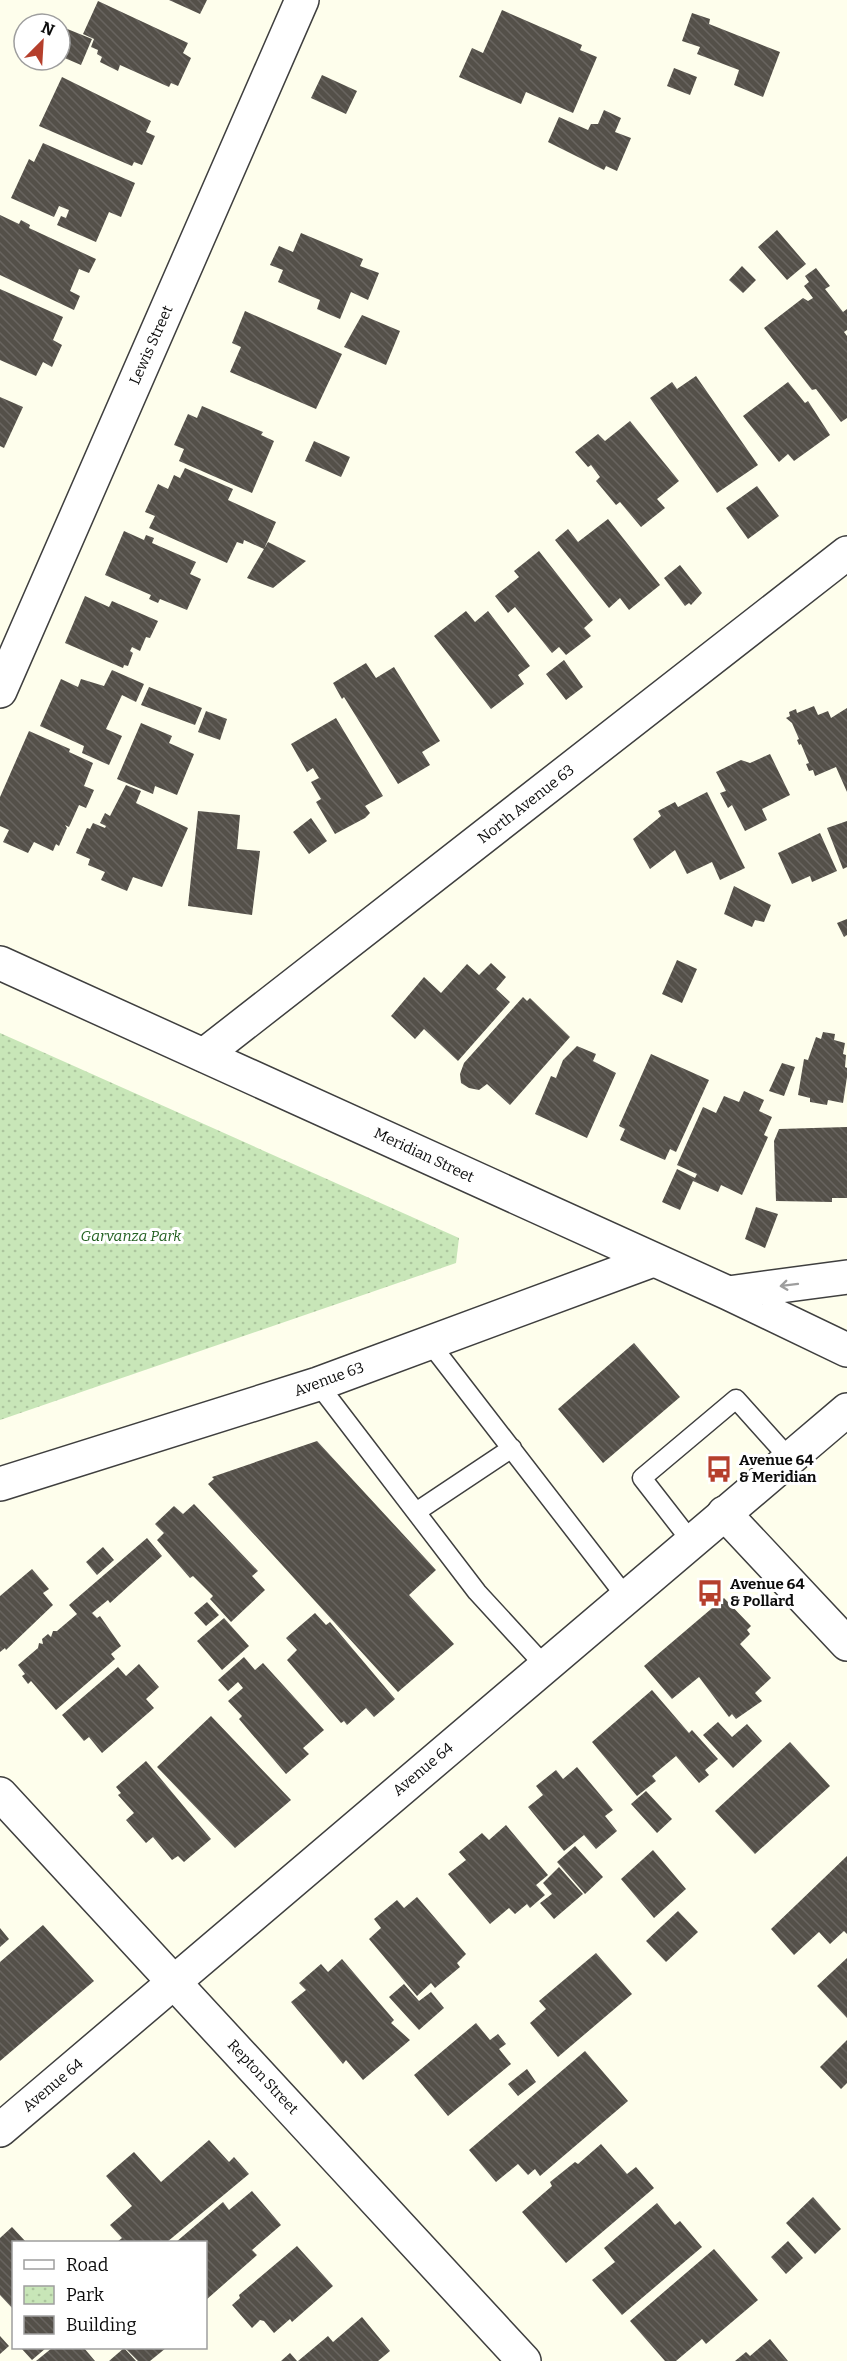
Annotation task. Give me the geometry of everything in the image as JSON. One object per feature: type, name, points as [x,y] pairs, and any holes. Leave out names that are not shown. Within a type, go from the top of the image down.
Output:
[{"type":"street","name":"Lewis Street","points":[[0,691],[302,0]]},
{"type":"street","name":"North Avenue 63","points":[[204,1055],[847,553]]},
{"type":"street","name":"Meridian Street","points":[[0,963],[728,1293],[847,1350]]},
{"type":"street","name":"Avenue 63","points":[[0,1484],[318,1384],[653,1260]]},
{"type":"street","points":[[728,1293],[847,1277]]},
{"type":"street","name":"Avenue 64","points":[[0,2130],[847,1410]]},
{"type":"street","points":[[724,1513],[847,1644]]},
{"type":"street","name":"Repton Street","points":[[0,1794],[524,2361]]},
{"type":"lane","points":[[429,1342],[626,1596]]},
{"type":"lane","points":[[318,1384],[477,1592],[545,1666]]},
{"type":"lane","points":[[691,1541],[642,1478],[736,1399],[789,1458]]},
{"type":"lane","points":[[416,1512],[512,1448]]},
{"type":"green space","name":"Garvanza Park","points":[[0,1033],[459,1238],[456,1263],[0,1420]]},
{"type":"building","points":[[169,0],[207,0],[200,14]]},
{"type":"building","points":[[98,1],[188,43],[183,53],[191,58],[178,86],[171,83],[169,87],[120,65],[118,71],[100,62],[102,57],[97,54],[98,50],[91,47],[94,39],[83,34]]},
{"type":"building","points":[[502,10],[582,45],[580,50],[597,57],[573,113],[526,92],[521,104],[459,77],[472,48],[483,53]]},
{"type":"building","points":[[692,13],[710,19],[709,24],[780,52],[763,97],[734,85],[739,70],[697,54],[700,47],[682,41]]},
{"type":"building","points":[[72,31],[92,39],[81,65],[72,61]]},
{"type":"building","points":[[674,68],[697,77],[690,95],[667,86]]},
{"type":"building","points":[[322,75],[357,91],[346,114],[311,98]]},
{"type":"building","points":[[62,77],[151,121],[146,132],[155,136],[142,165],[134,162],[132,166],[39,126]]},
{"type":"building","points":[[604,110],[621,118],[615,132],[631,138],[617,171],[606,166],[604,170],[548,142],[559,117],[588,130],[591,124],[598,124]]},
{"type":"building","points":[[43,143],[135,183],[121,217],[109,212],[96,242],[57,225],[61,216],[66,218],[69,210],[59,206],[54,217],[11,198],[29,159],[34,162]]},
{"type":"building","points":[[0,215],[19,224],[21,220],[30,225],[29,228],[96,259],[89,273],[79,269],[70,291],[80,296],[74,310],[0,275]]},
{"type":"building","points":[[777,230],[806,264],[787,280],[758,247]]},
{"type":"building","points":[[301,233],[363,259],[360,266],[379,273],[368,300],[351,292],[340,319],[317,309],[320,300],[278,282],[283,270],[270,265],[279,246],[293,252]]},
{"type":"building","points":[[742,266],[756,280],[743,293],[729,280]]},
{"type":"building","points":[[816,268],[830,286],[825,289],[843,312],[847,309],[847,330],[844,332],[847,336],[847,418],[841,422],[816,389],[812,390],[764,328],[803,298],[808,301],[813,298],[804,286],[809,282],[805,276]]},
{"type":"building","points":[[0,289],[63,317],[53,340],[62,345],[52,367],[43,362],[36,376],[0,360]]},
{"type":"building","points":[[245,311],[342,354],[316,409],[230,372],[241,347],[232,343]]},
{"type":"building","points":[[362,315],[400,331],[386,365],[344,347]]},
{"type":"building","points":[[696,376],[758,465],[717,493],[650,398],[672,382],[677,389]]},
{"type":"building","points":[[788,382],[805,403],[808,401],[830,435],[794,461],[788,454],[779,462],[743,416]]},
{"type":"building","points":[[0,397],[23,407],[4,448],[0,446]]},
{"type":"building","points":[[202,406],[263,432],[261,435],[274,441],[252,493],[179,461],[184,449],[174,445],[188,414],[197,418]]},
{"type":"building","points":[[630,421],[679,481],[657,499],[665,508],[641,527],[620,502],[616,505],[596,481],[600,477],[591,465],[588,467],[575,452],[598,434],[605,441]]},
{"type":"building","points":[[314,441],[350,457],[341,477],[305,461]]},
{"type":"building","points":[[185,468],[233,489],[228,500],[276,522],[264,549],[244,540],[243,544],[237,542],[227,563],[149,528],[155,516],[145,512],[158,484],[168,489],[174,475],[180,478]]},
{"type":"building","points":[[757,486],[779,516],[748,539],[726,508]]},
{"type":"building","points":[[608,519],[660,585],[629,610],[620,598],[609,608],[555,540],[568,529],[578,542]]},
{"type":"building","points":[[124,531],[144,540],[146,535],[154,538],[152,543],[196,562],[190,574],[201,579],[187,610],[160,599],[158,603],[149,599],[151,595],[105,575]]},
{"type":"building","points":[[268,542],[306,561],[273,588],[247,578]]},
{"type":"building","points":[[539,551],[593,620],[584,628],[591,636],[566,655],[559,647],[552,653],[515,607],[508,613],[495,596],[519,577],[514,571]]},
{"type":"building","points":[[680,565],[702,593],[691,605],[689,603],[685,606],[664,578]]},
{"type":"building","points":[[85,596],[109,607],[112,601],[158,621],[150,638],[146,637],[140,651],[132,647],[130,651],[133,653],[128,666],[124,665],[123,668],[65,643]]},
{"type":"building","points":[[466,611],[475,622],[488,611],[530,666],[518,675],[524,684],[491,709],[434,636]]},
{"type":"building","points":[[564,660],[583,687],[566,700],[546,674]]},
{"type":"building","points":[[366,663],[376,678],[394,667],[440,741],[422,752],[430,765],[398,784],[333,683]]},
{"type":"building","points":[[112,670],[144,684],[136,702],[122,695],[106,729],[122,736],[109,765],[82,753],[84,746],[40,726],[61,679],[78,687],[81,679],[104,686]]},
{"type":"building","points":[[149,687],[202,708],[195,725],[141,705]]},
{"type":"building","points":[[814,706],[818,715],[828,711],[831,718],[847,708],[847,792],[836,767],[815,776],[813,770],[809,771],[806,764],[809,763],[801,744],[799,745],[797,740],[799,739],[792,723],[786,718],[790,716],[789,712],[796,709],[797,713]]},
{"type":"building","points":[[206,711],[227,719],[220,740],[198,732]]},
{"type":"building","points":[[336,718],[383,796],[365,806],[370,813],[365,818],[335,834],[316,802],[321,799],[311,782],[319,778],[313,768],[307,772],[291,744]]},
{"type":"building","points":[[141,723],[172,736],[169,743],[194,754],[177,795],[155,786],[153,794],[117,779]]},
{"type":"building","points":[[29,731],[70,749],[69,752],[93,763],[84,786],[94,790],[86,808],[79,805],[69,827],[65,825],[67,828],[59,846],[56,844],[53,851],[34,842],[28,853],[3,842],[9,830],[0,826],[0,797]]},
{"type":"building","points":[[770,754],[790,795],[762,809],[767,820],[745,831],[732,805],[728,808],[720,793],[726,791],[716,772],[741,760],[750,763]]},
{"type":"building","points":[[126,785],[141,791],[136,803],[188,828],[162,887],[133,877],[127,891],[101,880],[105,872],[88,865],[90,859],[76,853],[87,828],[90,829],[93,823],[105,828],[106,826],[100,823],[105,813],[110,816]]},
{"type":"building","points":[[707,792],[745,868],[720,880],[712,862],[687,874],[675,850],[650,869],[633,839],[661,816],[658,811],[675,802],[678,807]]},
{"type":"building","points":[[198,811],[240,815],[237,849],[260,851],[252,915],[188,906]]},
{"type":"building","points":[[311,818],[327,841],[309,854],[293,832]]},
{"type":"building","points":[[847,821],[847,867],[843,869],[827,828]]},
{"type":"building","points":[[820,833],[837,871],[812,882],[810,876],[792,884],[778,853]]},
{"type":"building","points":[[734,886],[771,905],[764,922],[755,920],[752,927],[724,914]]},
{"type":"building","points":[[847,919],[847,935],[844,937],[837,923]]},
{"type":"building","points":[[677,960],[697,969],[682,1003],[662,994]]},
{"type":"building","points":[[491,963],[506,977],[496,989],[510,1002],[458,1061],[424,1029],[415,1039],[391,1016],[424,977],[441,993],[467,964],[479,975]]},
{"type":"building","points":[[523,997],[527,1001],[530,998],[570,1037],[510,1105],[487,1084],[479,1090],[469,1088],[461,1083],[460,1074],[464,1063]]},
{"type":"building","points":[[823,1032],[835,1034],[834,1040],[845,1043],[843,1054],[846,1055],[847,1077],[843,1103],[828,1100],[827,1105],[810,1102],[810,1098],[798,1095],[804,1059],[808,1060],[816,1037],[821,1039]]},
{"type":"building","points":[[577,1046],[596,1054],[593,1061],[616,1073],[587,1138],[535,1114],[551,1076],[556,1078],[563,1060]]},
{"type":"building","points":[[651,1054],[709,1080],[676,1152],[670,1149],[665,1160],[620,1140],[625,1129],[619,1126]]},
{"type":"building","points":[[782,1063],[795,1067],[784,1096],[769,1091]]},
{"type":"building","points":[[744,1091],[764,1100],[759,1111],[772,1117],[764,1135],[768,1137],[742,1195],[721,1185],[718,1192],[693,1181],[680,1210],[662,1202],[677,1169],[695,1178],[697,1174],[677,1165],[703,1107],[716,1113],[724,1096],[739,1102]]},
{"type":"building","points":[[847,1127],[847,1198],[832,1198],[832,1202],[776,1201],[774,1141],[779,1129]]},
{"type":"building","points":[[756,1207],[778,1214],[765,1248],[745,1239]]},
{"type":"building","points":[[634,1343],[680,1397],[603,1463],[558,1409]]},
{"type":"building","points":[[317,1441],[436,1570],[409,1595],[454,1644],[398,1692],[208,1484],[214,1479],[212,1477]]},
{"type":"building","points":[[194,1504],[258,1571],[252,1576],[265,1590],[231,1622],[210,1599],[213,1596],[193,1576],[190,1578],[157,1540],[164,1533],[155,1524],[174,1506],[183,1514]]},
{"type":"building","points":[[147,1538],[162,1556],[110,1603],[108,1600],[92,1613],[97,1618],[100,1616],[121,1646],[111,1654],[115,1659],[56,1710],[31,1681],[28,1684],[22,1676],[25,1674],[18,1665],[38,1648],[39,1643],[43,1644],[42,1639],[48,1634],[51,1637],[53,1631],[57,1631],[77,1614],[69,1605]]},
{"type":"building","points":[[103,1547],[114,1560],[97,1575],[86,1562]]},
{"type":"building","points":[[32,1569],[49,1589],[43,1593],[53,1605],[6,1650],[5,1648],[0,1652],[0,1596]]},
{"type":"building","points":[[724,1598],[751,1626],[747,1630],[750,1634],[740,1644],[771,1678],[755,1693],[762,1701],[736,1719],[732,1714],[729,1717],[699,1677],[672,1699],[644,1666]]},
{"type":"building","points":[[207,1602],[219,1615],[206,1626],[194,1613]]},
{"type":"building","points":[[315,1613],[326,1625],[330,1622],[395,1699],[374,1717],[366,1708],[347,1725],[344,1721],[341,1723],[287,1660],[297,1650],[286,1638]]},
{"type":"building","points":[[224,1618],[249,1646],[222,1670],[197,1641]]},
{"type":"building","points":[[244,1657],[255,1670],[263,1663],[324,1730],[303,1748],[309,1754],[286,1774],[239,1719],[242,1716],[228,1701],[243,1688],[238,1682],[228,1691],[218,1680]]},
{"type":"building","points":[[139,1664],[159,1687],[146,1699],[154,1708],[102,1753],[89,1737],[84,1741],[62,1715],[118,1667],[126,1676]]},
{"type":"building","points":[[652,1690],[689,1733],[692,1730],[718,1759],[705,1770],[709,1775],[699,1783],[676,1756],[652,1776],[656,1781],[637,1796],[592,1742]]},
{"type":"building","points":[[211,1716],[291,1800],[235,1848],[157,1767]]},
{"type":"building","points":[[718,1722],[732,1737],[747,1724],[762,1741],[733,1768],[703,1735]]},
{"type":"building","points":[[790,1742],[830,1786],[755,1854],[715,1811]]},
{"type":"building","points":[[146,1761],[211,1839],[184,1862],[178,1856],[172,1860],[153,1837],[146,1843],[126,1820],[134,1813],[118,1795],[121,1793],[116,1787]]},
{"type":"building","points":[[577,1767],[613,1810],[605,1816],[617,1831],[596,1849],[584,1835],[564,1851],[528,1807],[543,1795],[536,1786],[556,1770],[563,1779]]},
{"type":"building","points":[[646,1791],[672,1819],[657,1833],[631,1804]]},
{"type":"building","points":[[506,1825],[548,1875],[536,1885],[545,1895],[530,1908],[527,1904],[515,1914],[509,1908],[490,1924],[448,1874],[466,1860],[459,1852],[482,1833],[489,1840]]},
{"type":"building","points":[[575,1846],[603,1877],[585,1894],[557,1862]]},
{"type":"building","points":[[653,1850],[686,1889],[654,1918],[621,1879]]},
{"type":"building","points":[[847,1856],[847,1934],[844,1931],[830,1944],[819,1932],[794,1955],[771,1929]]},
{"type":"building","points":[[559,1867],[583,1894],[554,1919],[540,1903],[552,1894],[543,1883]]},
{"type":"building","points":[[417,1897],[466,1954],[457,1963],[460,1967],[435,1988],[431,1983],[417,1996],[369,1939],[381,1928],[374,1919],[397,1900],[404,1908]]},
{"type":"building","points":[[678,1911],[698,1932],[666,1962],[646,1941]]},
{"type":"building","points":[[43,1925],[94,1981],[0,2061],[0,1962]]},
{"type":"building","points":[[0,1928],[9,1939],[0,1947]]},
{"type":"building","points":[[596,1953],[632,1994],[558,2057],[530,2023],[546,2009],[539,2001]]},
{"type":"building","points":[[847,1958],[847,2018],[817,1986]]},
{"type":"building","points":[[342,1959],[394,2020],[391,2023],[410,2040],[363,2080],[346,2060],[343,2064],[291,2002],[306,1990],[299,1983],[321,1964],[328,1972]]},
{"type":"building","points":[[404,1984],[419,2001],[431,1992],[444,2008],[419,2030],[389,1997]]},
{"type":"building","points":[[476,2023],[490,2040],[498,2034],[506,2044],[499,2049],[511,2064],[448,2116],[414,2075]]},
{"type":"building","points":[[847,2040],[847,2083],[841,2089],[820,2067]]},
{"type":"building","points":[[585,2051],[628,2101],[540,2176],[535,2169],[528,2175],[518,2164],[496,2182],[469,2150]]},
{"type":"building","points":[[527,2069],[536,2082],[518,2096],[508,2084]]},
{"type":"building","points":[[209,2140],[229,2162],[234,2157],[249,2174],[168,2241],[118,2241],[122,2238],[110,2225],[132,2206],[106,2176],[134,2152],[161,2182]]},
{"type":"building","points":[[601,2144],[627,2174],[636,2167],[654,2188],[566,2263],[522,2212],[552,2186],[550,2182],[575,2162],[578,2164]]},
{"type":"building","points":[[252,2191],[281,2225],[252,2250],[257,2255],[207,2299],[207,2241],[177,2241],[223,2202],[229,2210]]},
{"type":"building","points":[[813,2197],[841,2229],[815,2254],[786,2223]]},
{"type":"building","points":[[657,2203],[675,2225],[680,2221],[702,2247],[622,2315],[592,2280],[615,2262],[604,2248]]},
{"type":"building","points":[[12,2227],[25,2241],[12,2241],[12,2308],[0,2295],[0,2238]]},
{"type":"building","points":[[788,2241],[803,2258],[786,2274],[771,2257]]},
{"type":"building","points":[[297,2246],[333,2286],[292,2322],[290,2319],[274,2333],[264,2321],[260,2320],[252,2328],[232,2305],[240,2298],[239,2295]]},
{"type":"building","points":[[714,2249],[758,2300],[706,2344],[702,2339],[676,2361],[665,2361],[630,2321]]},
{"type":"building","points":[[362,2317],[390,2351],[378,2361],[298,2361],[328,2336],[333,2342]]},
{"type":"building","points":[[0,2336],[9,2346],[0,2354]]},
{"type":"building","points":[[770,2339],[788,2361],[735,2361],[746,2352],[750,2356]]},
{"type":"building","points":[[22,2349],[45,2349],[32,2360]]},
{"type":"building","points":[[51,2349],[85,2349],[95,2361],[36,2361]]},
{"type":"building","points":[[125,2349],[136,2361],[109,2361]]},
{"type":"building","points":[[126,2349],[165,2349],[150,2361],[138,2361]]},
{"type":"building","points":[[290,2353],[297,2361],[281,2361]]},
{"type":"place","name":"Avenue 64 & Meridian","points":[[719,1469]]},
{"type":"place","name":"Avenue 64 & Pollard","points":[[710,1593]]}]
